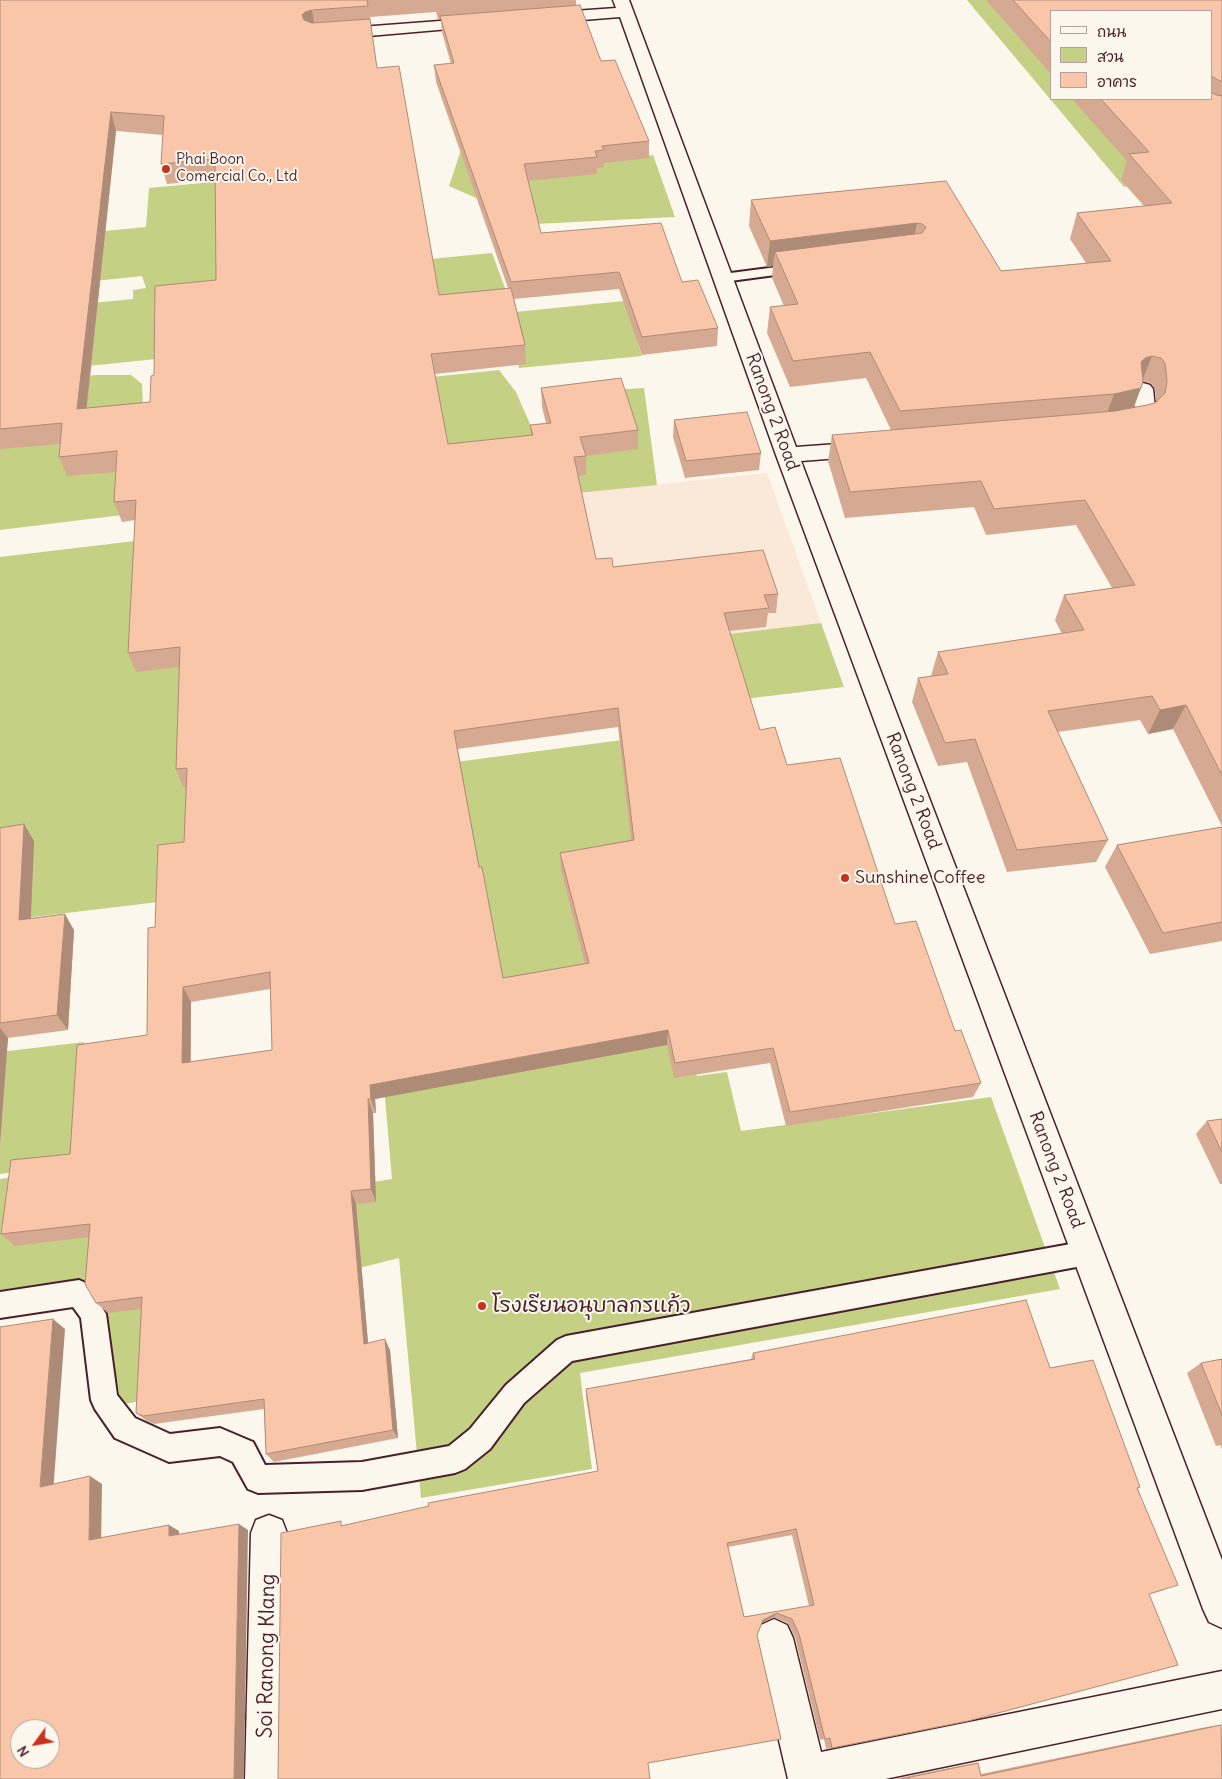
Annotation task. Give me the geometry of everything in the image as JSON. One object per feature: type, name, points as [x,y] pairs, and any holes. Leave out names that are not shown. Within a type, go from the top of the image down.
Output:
[{"type":"street","points":[[531,19],[623,6]]},
{"type":"street","name":"Ranong 2 Road","points":[[623,6],[787,455],[1222,1609]]},
{"type":"street","points":[[316,35],[492,22]]},
{"type":"street","points":[[1105,428],[1137,422],[1143,418],[1145,407],[1143,389]]},
{"type":"street","points":[[787,455],[887,447]]},
{"type":"street","name":"Soi Ranong Klang","points":[[265,1779],[269,1533]]},
{"type":"street","points":[[774,1638],[808,1777],[1222,1690]]},
{"type":"lane","points":[[723,278],[817,266]]},
{"type":"lane","points":[[0,1306],[79,1293],[93,1314],[104,1400],[124,1428],[168,1448],[220,1442],[243,1452],[258,1479],[362,1476],[455,1460],[480,1439],[515,1394],[566,1349],[1087,1253]]},
{"type":"shaded area","points":[[767,473],[821,623],[350,680],[337,517]]},
{"type":"green space","points":[[967,0],[1022,0],[1050,29],[1050,99]]},
{"type":"green space","points":[[1051,100],[1119,100],[1219,162],[1124,187]]},
{"type":"green space","points":[[464,141],[558,166],[653,155],[675,217],[535,224],[449,186]]},
{"type":"green space","points":[[309,173],[327,388],[499,370],[516,392],[534,433],[610,390],[644,388],[657,485],[337,517],[366,877],[0,921],[0,557],[185,535],[187,507],[0,530],[0,385],[96,375],[131,375],[142,384],[143,405],[159,414],[156,359],[0,375],[0,312],[133,299],[133,290],[146,288],[142,276],[0,291],[12,240],[146,227],[149,188]]},
{"type":"green space","points":[[492,253],[510,301],[391,319],[380,264]]},
{"type":"green space","points":[[703,293],[637,340],[642,356],[519,368],[505,311],[515,312]]},
{"type":"green space","points":[[821,623],[844,687],[710,703],[679,640]]},
{"type":"green space","name":"โรงเรียนอนุบาลกรแก้ว","points":[[637,738],[651,849],[604,856],[697,1076],[727,1072],[741,1131],[991,1097],[1060,1289],[580,1373],[592,1469],[421,1498],[399,1258],[288,1286],[290,1368],[121,1405],[101,1290],[0,1305],[0,1179],[47,1172],[160,1217],[392,1179],[367,890],[441,764]]},
{"type":"green space","points":[[84,1042],[73,1163],[0,1174],[0,1052]]},
{"type":"building","points":[[0,0],[367,0],[368,6],[312,10],[302,15],[304,20],[312,23],[370,19],[377,68],[399,66],[439,295],[511,288],[525,345],[431,354],[448,444],[533,435],[530,425],[551,423],[541,388],[621,378],[638,430],[580,437],[586,456],[574,457],[596,559],[612,558],[613,567],[763,550],[778,594],[764,595],[769,608],[724,613],[760,730],[775,727],[787,765],[840,758],[895,924],[916,921],[955,1031],[961,1030],[981,1083],[790,1112],[773,1048],[675,1063],[668,1030],[370,1085],[371,1099],[368,1099],[371,1189],[351,1191],[364,1344],[385,1339],[393,1430],[266,1454],[264,1399],[143,1416],[136,1413],[142,1297],[96,1303],[85,1284],[90,1224],[1,1234],[11,1160],[70,1154],[77,1045],[147,1035],[148,928],[155,927],[158,845],[184,842],[187,768],[176,769],[180,647],[128,653],[136,500],[114,502],[117,451],[59,457],[62,423],[0,429]],"holes":[[[111,112],[164,116],[161,164],[215,159],[216,280],[155,286],[154,375],[151,376],[150,402],[77,409]],[[618,708],[634,840],[560,853],[589,963],[503,978],[482,867],[479,867],[454,731]],[[270,972],[272,1050],[182,1063],[183,987]]]},
{"type":"building","points":[[1013,0],[1222,0],[1222,82],[1212,77],[1212,10],[1050,10],[1050,41]]},
{"type":"building","points":[[580,5],[601,61],[615,60],[649,141],[602,146],[604,150],[595,151],[597,157],[524,164],[541,233],[661,223],[682,282],[698,280],[718,328],[642,337],[619,272],[511,282],[434,65],[454,63],[440,16]]},
{"type":"building","points":[[1212,93],[1222,96],[1222,775],[1186,705],[1160,710],[1152,696],[1048,711],[1108,840],[1017,850],[975,739],[945,743],[918,678],[948,674],[938,652],[1084,630],[1064,595],[1135,585],[1085,500],[994,509],[981,481],[850,492],[832,435],[1115,411],[1147,405],[1155,403],[1165,393],[1167,381],[1165,363],[1161,358],[1152,356],[1145,358],[1141,362],[1143,381],[1141,388],[1114,394],[900,411],[870,352],[793,361],[770,307],[798,304],[775,252],[922,233],[926,227],[917,223],[770,241],[751,200],[946,181],[1001,271],[1111,261],[1077,213],[1172,203],[1129,154],[1149,152],[1102,100],[1212,100]]},
{"type":"building","points":[[747,412],[761,453],[686,461],[674,420]]},
{"type":"building","points":[[24,824],[19,920],[65,914],[57,1015],[0,1023],[0,828]]},
{"type":"building","points":[[1222,827],[1222,922],[1163,933],[1117,845]]},
{"type":"building","points":[[1222,1119],[1222,1152],[1207,1121]]},
{"type":"building","points":[[1026,1300],[1050,1368],[1093,1360],[1140,1487],[1137,1488],[1178,1585],[1149,1594],[1178,1665],[968,1721],[832,1748],[830,1738],[825,1739],[799,1634],[792,1619],[777,1613],[763,1620],[757,1635],[781,1739],[648,1763],[650,1779],[278,1779],[281,1533],[341,1521],[341,1526],[429,1506],[428,1503],[598,1471],[586,1389],[755,1359],[753,1353]],"holes":[[[796,1529],[814,1605],[744,1617],[727,1543]]]},
{"type":"building","points":[[53,1319],[40,1487],[90,1476],[89,1540],[169,1525],[169,1536],[239,1524],[234,1779],[0,1779],[0,1327]]},
{"type":"building","points":[[1222,1359],[1222,1415],[1201,1363]]},
{"type":"building","points":[[1221,1725],[1222,1779],[901,1779],[978,1763],[981,1776]]},
{"type":"place","name":"Phai Boon Comercial Co., Ltd","points":[[166,169]]},
{"type":"place","name":"Sunshine Coffee","points":[[845,878]]},
{"type":"place","name":"โรงเรียนอนุบาลกรแก้ว","points":[[482,1306]]}]
